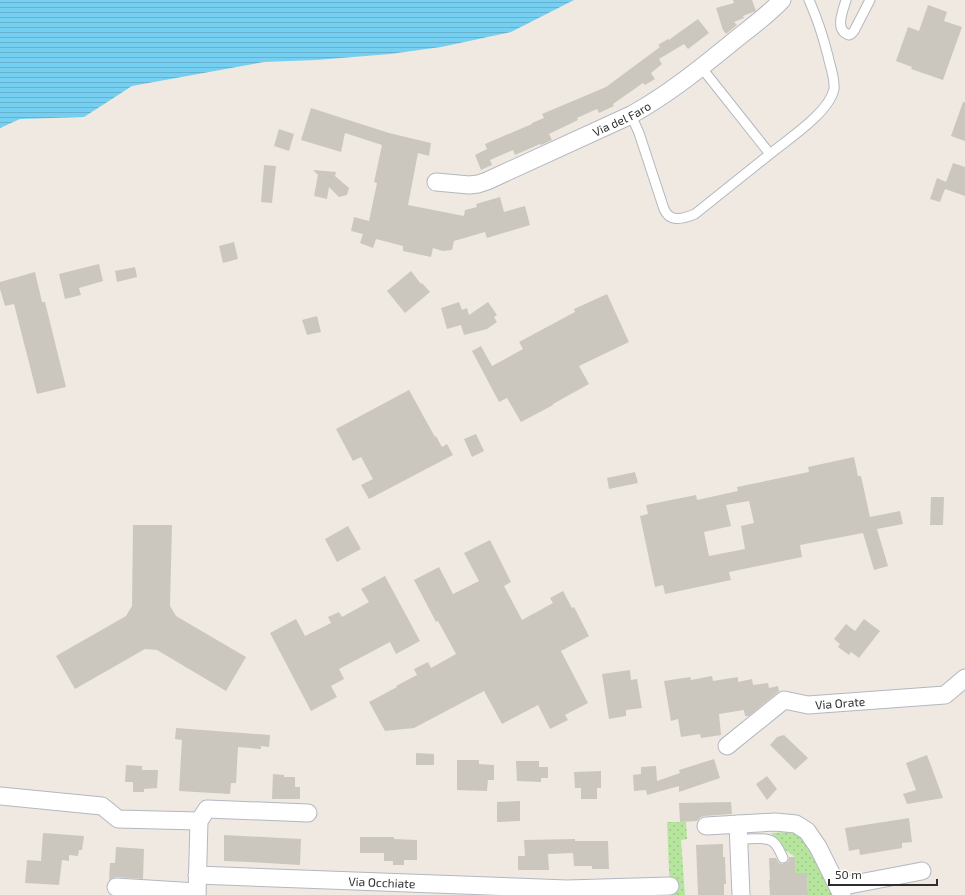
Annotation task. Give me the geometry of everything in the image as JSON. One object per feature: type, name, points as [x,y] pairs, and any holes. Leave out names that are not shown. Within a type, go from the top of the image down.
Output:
[{"type":"street","name":"Via del Faro","points":[[436,182],[469,185],[478,184],[631,115],[652,103],[701,67],[782,0]]},
{"type":"street","name":"Via Orate","points":[[727,746],[784,700],[808,705],[945,695],[965,678]]},
{"type":"street","points":[[0,796],[102,806],[118,819],[199,822]]},
{"type":"street","points":[[116,887],[197,894],[199,822],[207,809],[308,813]]},
{"type":"street","points":[[706,826],[738,832],[775,822],[796,824],[808,831],[818,847],[840,891],[922,871]]},
{"type":"street","points":[[738,832],[742,895]]},
{"type":"street","name":"Via Occhiate","points":[[197,875],[385,889],[567,892],[670,886]]},
{"type":"lane","points":[[631,115],[639,133],[664,209],[672,218],[688,217],[695,214],[816,117],[823,110],[830,99],[834,88],[834,80],[825,43],[809,0]]},
{"type":"lane","points":[[846,0],[840,27],[843,32],[849,35],[854,31],[870,0]]},
{"type":"lane","points":[[701,67],[770,154]]},
{"type":"lane","points":[[738,832],[757,839],[771,841],[778,847],[783,858]]},
{"type":"green space","points":[[667,822],[686,822],[687,839],[681,840],[685,895],[670,895]]},
{"type":"green space","points":[[789,832],[803,837],[835,895],[808,895],[807,873],[796,873],[795,857],[784,849],[771,833]]},
{"type":"water","points":[[0,0],[574,0],[511,32],[441,47],[390,54],[316,60],[264,62],[132,86],[84,117],[20,119],[0,128]]},
{"type":"building","points":[[733,0],[752,0],[756,11],[743,16],[744,18],[734,22],[737,25],[726,34],[723,30],[716,8],[734,3]]},
{"type":"building","points":[[928,5],[947,12],[944,21],[962,27],[943,80],[911,69],[912,67],[896,61],[908,27],[919,31]]},
{"type":"building","points":[[698,19],[709,33],[688,49],[684,44],[659,59],[662,64],[651,73],[655,79],[645,85],[643,83],[613,104],[614,106],[599,113],[597,109],[577,118],[578,120],[549,134],[552,140],[515,155],[513,150],[490,160],[492,165],[481,170],[475,155],[487,149],[485,144],[544,118],[542,114],[606,87],[660,47],[658,45],[668,39],[669,40]]},
{"type":"building","points":[[963,102],[965,102],[965,141],[951,136]]},
{"type":"building","points":[[311,108],[389,133],[431,143],[429,156],[418,153],[408,205],[464,216],[465,210],[477,207],[476,204],[500,197],[504,212],[525,206],[530,225],[487,238],[485,232],[454,241],[452,250],[443,251],[433,248],[431,257],[403,251],[403,246],[376,239],[373,248],[360,243],[363,234],[351,231],[354,217],[369,221],[377,183],[374,182],[382,145],[345,133],[341,152],[301,140]]},
{"type":"building","points":[[279,129],[294,134],[289,151],[274,146]]},
{"type":"building","points":[[953,163],[965,167],[965,196],[945,189],[940,202],[930,199],[937,178],[946,182]]},
{"type":"building","points":[[264,165],[276,166],[272,203],[261,202]]},
{"type":"building","points":[[313,170],[336,172],[335,176],[349,188],[347,195],[339,197],[329,187],[327,199],[314,196],[318,175]]},
{"type":"building","points":[[234,242],[238,259],[223,263],[219,246]]},
{"type":"building","points":[[99,264],[103,281],[79,288],[81,295],[65,299],[59,274]]},
{"type":"building","points":[[135,267],[137,277],[117,282],[115,271]]},
{"type":"building","points":[[411,271],[421,284],[422,283],[430,292],[405,313],[387,291]]},
{"type":"building","points":[[35,272],[42,302],[45,302],[66,387],[37,394],[14,304],[5,306],[0,289],[0,282]]},
{"type":"building","points":[[607,294],[629,342],[579,366],[589,384],[521,422],[507,398],[499,402],[472,351],[481,346],[492,366],[523,349],[519,342],[575,312],[574,309]]},
{"type":"building","points":[[459,302],[462,310],[467,308],[469,315],[488,302],[497,315],[494,317],[497,322],[487,329],[464,335],[461,325],[447,329],[441,308]]},
{"type":"building","points":[[317,316],[321,332],[307,335],[302,320]]},
{"type":"building","points":[[409,390],[435,437],[436,436],[442,447],[447,444],[453,455],[369,499],[361,485],[373,479],[361,457],[353,461],[336,429]]},
{"type":"building","points":[[476,434],[484,451],[472,457],[464,439]]},
{"type":"building","points":[[854,457],[858,476],[861,476],[870,517],[900,511],[903,524],[877,529],[888,566],[874,570],[863,533],[800,545],[802,557],[729,572],[731,580],[665,594],[663,585],[655,587],[640,516],[648,514],[646,505],[696,495],[697,500],[738,491],[737,487],[809,472],[808,467]],"holes":[[[749,501],[754,523],[741,526],[745,549],[709,556],[704,532],[731,526],[726,505]]]},
{"type":"building","points":[[635,472],[638,483],[609,489],[607,478]]},
{"type":"building","points":[[931,497],[944,497],[943,525],[930,525]]},
{"type":"building","points":[[133,525],[172,525],[170,606],[176,616],[246,657],[226,691],[157,650],[145,649],[75,689],[56,656],[126,616],[132,606]]},
{"type":"building","points":[[348,526],[361,549],[337,562],[325,539]]},
{"type":"building","points":[[490,540],[511,582],[504,586],[522,620],[553,603],[550,598],[563,591],[572,608],[574,607],[589,636],[561,651],[588,703],[565,715],[568,720],[550,729],[538,705],[502,724],[484,691],[414,728],[385,731],[369,702],[417,675],[414,669],[428,662],[431,668],[456,654],[438,621],[436,622],[414,580],[439,567],[453,594],[479,581],[464,553]]},
{"type":"building","points":[[385,576],[420,641],[396,654],[390,642],[339,669],[344,679],[331,686],[337,697],[311,711],[270,633],[296,619],[305,636],[331,623],[328,617],[339,612],[342,617],[369,602],[361,589]]},
{"type":"building","points":[[864,619],[880,631],[859,658],[851,652],[849,655],[838,647],[840,644],[834,639],[846,624],[855,631]]},
{"type":"building","points":[[630,670],[631,680],[637,679],[642,708],[626,710],[626,716],[609,719],[602,674]]},
{"type":"building","points":[[712,676],[713,681],[738,677],[738,682],[752,679],[753,685],[768,683],[769,688],[778,686],[779,691],[749,716],[745,716],[744,710],[719,714],[721,735],[701,738],[700,734],[681,737],[678,719],[671,721],[664,681],[690,677],[691,680]]},
{"type":"building","points":[[176,728],[270,735],[269,747],[261,746],[261,749],[238,747],[236,783],[231,783],[230,794],[179,791],[182,740],[175,739]]},
{"type":"building","points":[[784,735],[808,758],[795,770],[770,745],[777,737]]},
{"type":"building","points":[[416,753],[434,754],[434,765],[416,765]]},
{"type":"building","points":[[927,755],[943,798],[907,804],[903,794],[916,790],[906,763]]},
{"type":"building","points":[[714,759],[720,778],[679,792],[679,786],[647,795],[646,790],[634,791],[633,775],[641,774],[641,767],[656,766],[657,781],[680,773],[679,770]]},
{"type":"building","points":[[457,760],[479,760],[479,764],[494,765],[494,780],[488,780],[487,791],[457,790]]},
{"type":"building","points":[[516,761],[539,761],[539,767],[548,767],[548,778],[541,778],[541,782],[517,781]]},
{"type":"building","points":[[126,765],[142,766],[142,770],[158,770],[157,788],[144,789],[144,792],[133,792],[133,782],[125,782]]},
{"type":"building","points":[[601,771],[601,788],[597,788],[597,799],[581,799],[581,788],[575,788],[574,772]]},
{"type":"building","points":[[273,774],[284,775],[284,777],[295,777],[295,787],[300,787],[300,799],[272,799]]},
{"type":"building","points":[[767,776],[777,789],[767,800],[756,784]]},
{"type":"building","points":[[520,801],[520,821],[497,822],[497,802]]},
{"type":"building","points":[[731,802],[732,814],[705,816],[701,817],[697,821],[680,822],[679,803]]},
{"type":"building","points":[[909,818],[912,842],[902,843],[902,848],[860,855],[859,849],[849,851],[845,828]]},
{"type":"building","points":[[43,833],[84,836],[82,850],[79,850],[78,856],[69,855],[69,861],[62,860],[59,885],[25,883],[27,860],[41,861]]},
{"type":"building","points":[[224,835],[301,839],[300,865],[224,861]]},
{"type":"building","points":[[360,837],[394,837],[394,839],[417,840],[417,860],[404,860],[404,865],[393,865],[393,861],[384,861],[384,853],[360,853]]},
{"type":"building","points":[[575,839],[575,841],[608,841],[609,869],[592,869],[592,866],[574,866],[573,853],[548,854],[549,870],[518,870],[518,856],[525,856],[524,840]]},
{"type":"building","points":[[723,844],[726,884],[724,884],[724,895],[698,895],[696,845]]},
{"type":"building","points":[[116,847],[144,849],[143,879],[117,877],[109,880],[110,863],[115,863]]},
{"type":"building","points":[[789,857],[795,857],[796,873],[807,873],[808,895],[770,895],[769,858],[776,858],[779,863],[783,864],[788,862]]}]
